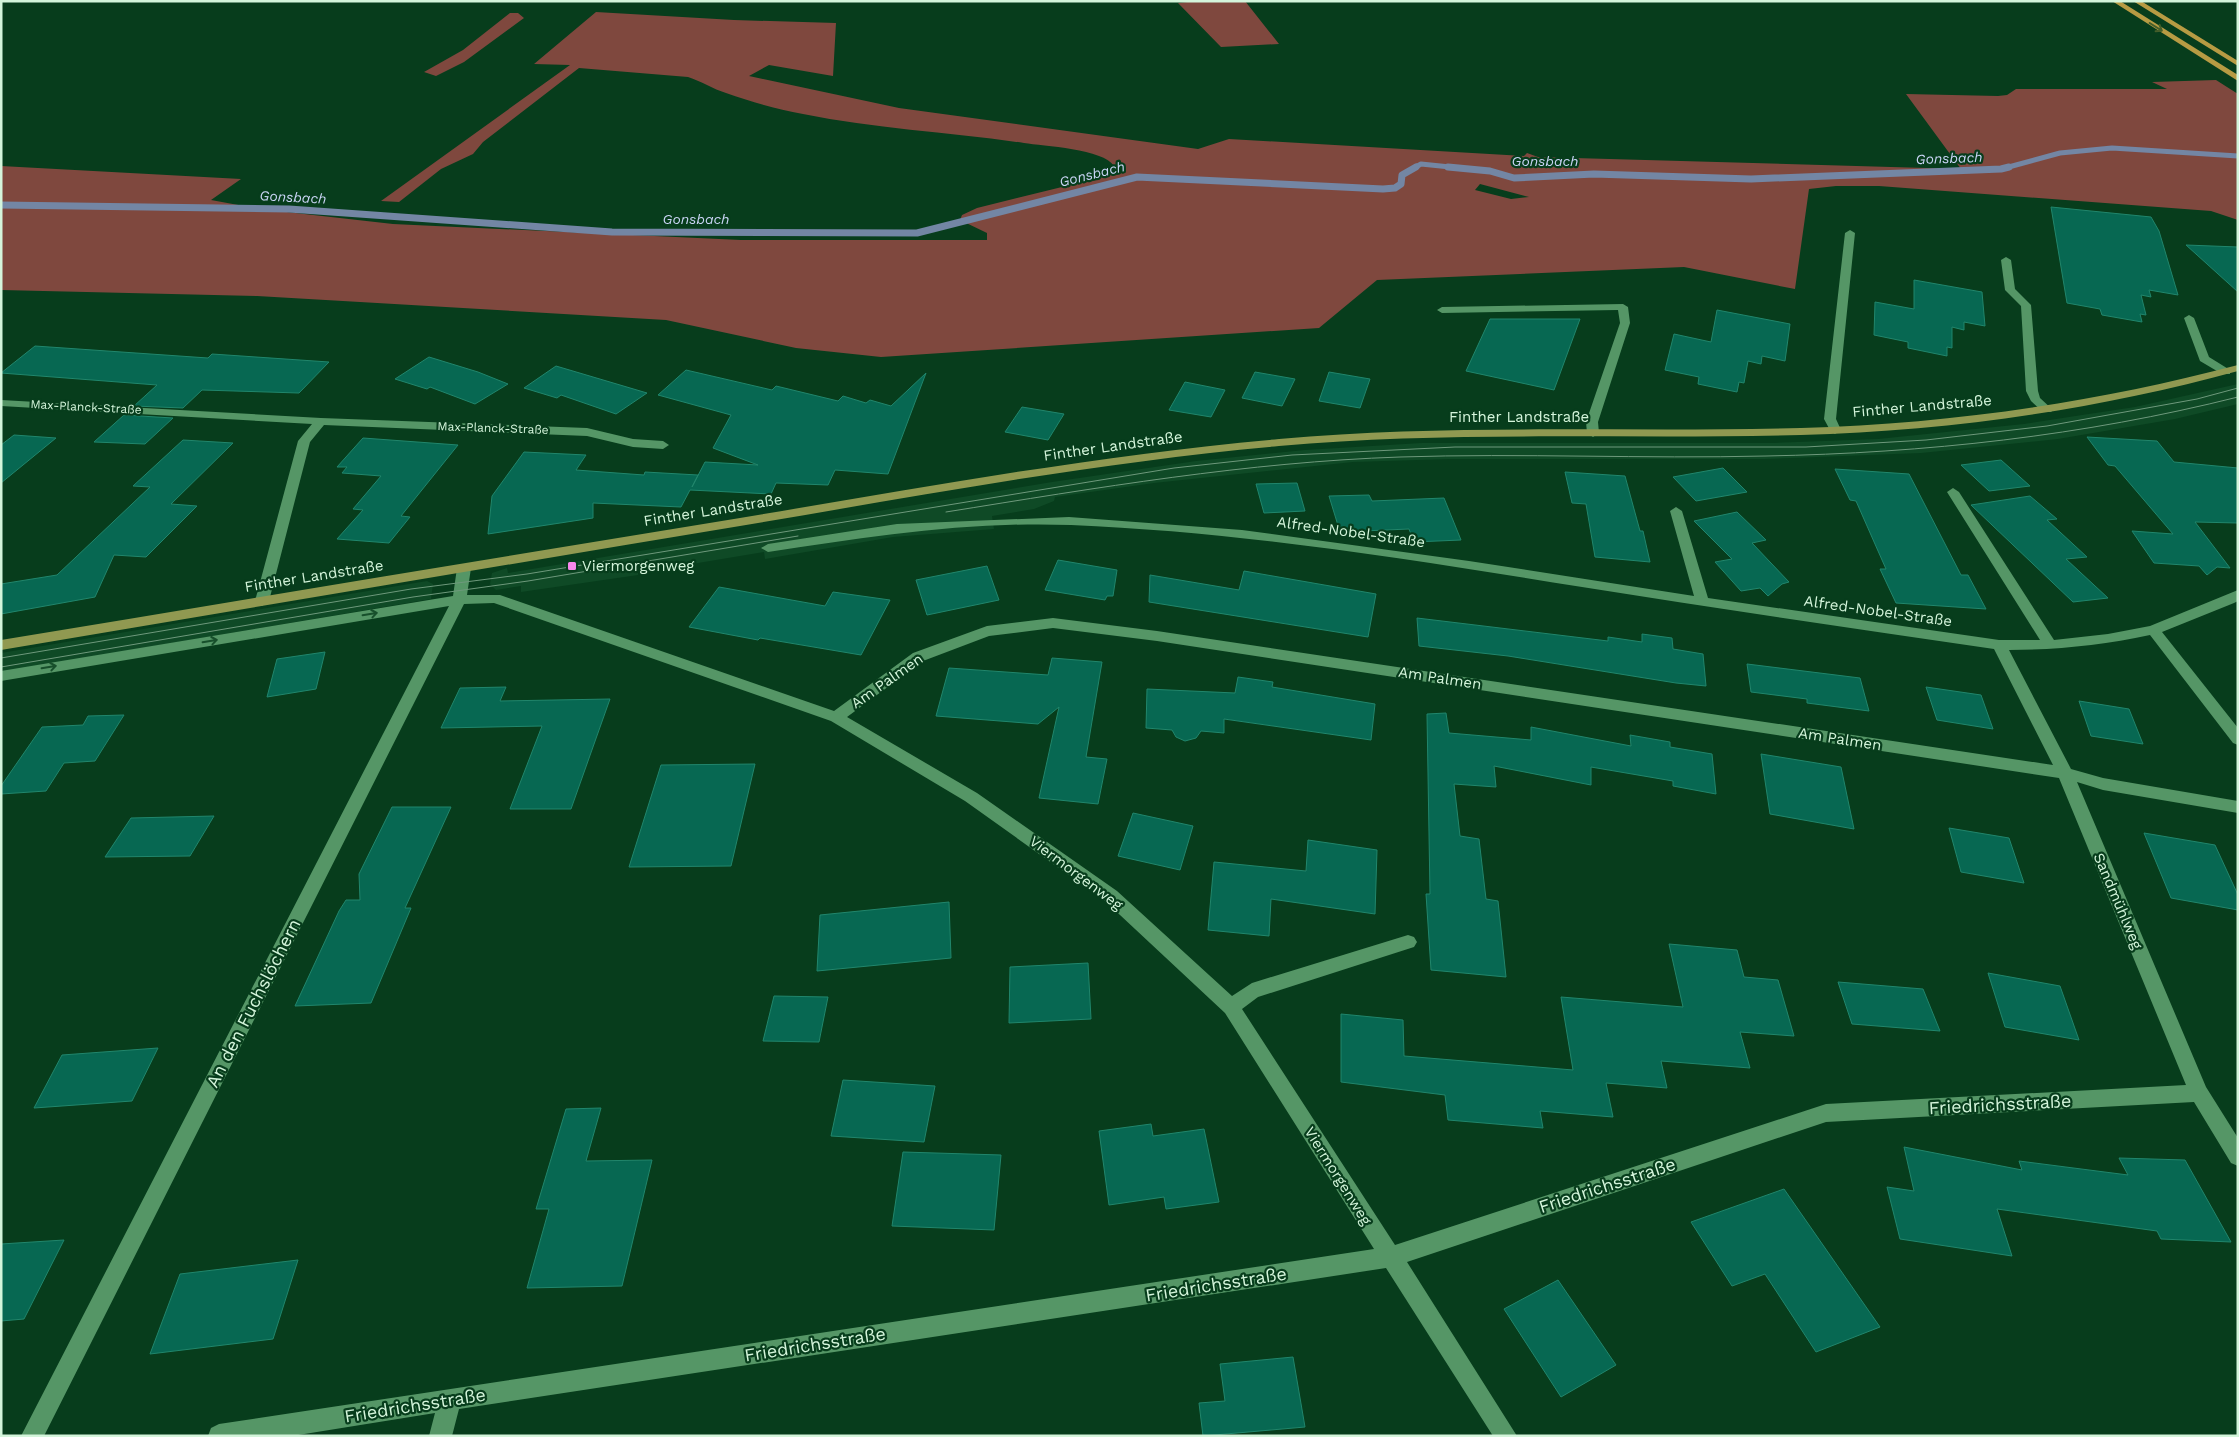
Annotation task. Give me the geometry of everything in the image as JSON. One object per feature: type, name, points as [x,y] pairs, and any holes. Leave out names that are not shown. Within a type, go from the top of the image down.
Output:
[{"type":"highway","points":[[2115,1],[2238,79]]},
{"type":"highway","points":[[2136,1],[2238,64]]},
{"type":"main road","name":"Finther Landstraße","points":[[1,645],[262,600],[962,485],[1193,450],[1302,440],[1386,435],[1747,433],[1835,430],[1922,424],[2047,410],[2153,390],[2238,368]]},
{"type":"street","points":[[1835,430],[1830,419],[1850,233]]},
{"type":"street","points":[[2006,260],[2010,290],[2026,305],[2032,392],[2035,399],[2047,410]]},
{"type":"street","points":[[1442,310],[1623,308],[1625,323],[1592,422],[1593,433]]},
{"type":"street","points":[[2189,318],[2204,359],[2226,372]]},
{"type":"street","name":"Max-Planck-Straße","points":[[1,403],[321,421],[587,432],[633,443],[663,445]]},
{"type":"street","points":[[262,600],[304,441],[321,421]]},
{"type":"street","points":[[1953,492],[2050,645]]},
{"type":"street","points":[[1676,511],[1702,602]]},
{"type":"street","name":"Alfred-Nobel-Straße","points":[[768,548],[897,528],[993,523],[1069,521],[1242,534],[1469,565],[1999,646],[2050,645],[2108,639],[2153,630],[2235,600]]},
{"type":"street","name":"An den Fuchslöchern","points":[[32,1436],[459,600],[464,568]]},
{"type":"street","name":"Viermorgenweg","points":[[459,600],[496,598],[836,717],[971,797],[1111,896],[1231,1007],[1506,1436]]},
{"type":"street","points":[[1,676],[459,600]]},
{"type":"street","name":"Am Palmen","points":[[836,717],[918,657],[987,631],[1053,623],[1166,637],[2065,772],[2103,784],[2238,807]]},
{"type":"street","points":[[2153,630],[2238,739]]},
{"type":"street","name":"Sandmühlweg","points":[[1999,646],[2065,772],[2198,1093],[2238,1156]]},
{"type":"street","points":[[1231,1007],[1252,991],[1408,942]]},
{"type":"street","name":"Friedrichsstraße","points":[[219,1436],[450,1399],[1390,1257],[1826,1113],[2198,1093]]},
{"type":"street","points":[[440,1436],[450,1399]]},
{"type":"shaded area","points":[[1245,1],[1279,44],[1221,47],[1178,3]]},
{"type":"shaded area","points":[[596,12],[734,20],[836,23],[833,76],[769,65],[749,76],[899,108],[1198,149],[1229,139],[1524,156],[1527,153],[1538,157],[1961,169],[1906,94],[1998,96],[2007,95],[2016,89],[2167,89],[2152,82],[2216,80],[2238,94],[2238,220],[2211,211],[1879,186],[1836,186],[1809,189],[1795,289],[1684,267],[1377,280],[1319,328],[881,357],[796,348],[666,320],[257,296],[1,290],[1,166],[241,179],[211,200],[260,209],[393,224],[741,240],[987,240],[987,233],[960,220],[962,215],[977,208],[1066,186],[1061,180],[1114,166],[1108,160],[1072,149],[885,127],[793,112],[735,96],[688,77],[579,68],[483,142],[473,154],[441,169],[399,202],[381,201],[570,65],[534,64]],"holes":[[[1480,184],[1529,197],[1511,199],[1475,190]]]},
{"type":"shaded area","points":[[510,13],[518,13],[524,18],[464,62],[436,76],[424,72],[463,50]]},
{"type":"shaded area","points":[[2238,384],[2238,404],[2175,419],[2058,439],[1921,453],[1764,459],[1450,459],[1353,462],[1154,483],[1055,497],[1054,501],[1034,509],[992,516],[994,529],[893,537],[765,559],[764,552],[638,573],[638,575],[521,592],[521,586],[496,590],[490,584],[492,573],[507,568],[508,573],[1052,482],[1196,461],[1305,450],[1422,443],[1773,443],[1878,439],[2024,424],[2135,407]]},
{"type":"shaded area","points":[[427,581],[433,584],[431,599],[1,672],[1,653]]},
{"type":"building","points":[[2051,207],[2151,217],[2159,231],[2178,295],[2149,290],[2151,297],[2141,295],[2146,315],[2140,314],[2142,322],[2102,315],[2100,309],[2067,303]]},
{"type":"building","points":[[2186,245],[2238,247],[2238,292]]},
{"type":"building","points":[[1914,280],[1982,292],[1985,326],[1964,322],[1964,330],[1952,327],[1952,348],[1947,347],[1947,356],[1908,348],[1908,342],[1874,335],[1875,302],[1914,309]]},
{"type":"building","points":[[1717,310],[1790,324],[1785,361],[1762,356],[1761,364],[1748,361],[1744,383],[1739,382],[1737,392],[1698,384],[1699,377],[1665,370],[1674,334],[1711,342]]},
{"type":"building","points":[[1490,319],[1580,319],[1554,390],[1466,371]]},
{"type":"building","points":[[35,346],[208,358],[212,354],[329,362],[299,393],[202,390],[183,408],[134,406],[157,385],[1,373]]},
{"type":"building","points":[[429,357],[478,372],[508,384],[475,404],[430,387],[427,389],[395,379]]},
{"type":"building","points":[[556,366],[647,393],[616,414],[561,395],[557,398],[524,388]]},
{"type":"building","points":[[686,370],[772,390],[776,386],[838,401],[843,396],[866,403],[870,400],[891,406],[926,373],[888,474],[835,470],[828,485],[776,483],[771,494],[690,490],[681,507],[593,503],[593,518],[488,534],[492,496],[524,452],[586,455],[576,470],[644,475],[645,472],[698,475],[692,487],[705,462],[758,465],[713,448],[731,415],[658,395]]},
{"type":"building","points":[[1255,372],[1295,379],[1282,406],[1242,398]]},
{"type":"building","points":[[1329,372],[1370,379],[1360,408],[1319,401]]},
{"type":"building","points":[[1185,382],[1225,390],[1211,417],[1169,410]]},
{"type":"building","points":[[1022,407],[1064,414],[1048,440],[1005,432]]},
{"type":"building","points":[[124,415],[173,418],[145,444],[94,442]]},
{"type":"building","points":[[14,435],[56,438],[1,483],[1,445]]},
{"type":"building","points":[[2087,437],[2157,441],[2174,462],[2238,468],[2238,523],[2195,522],[2230,568],[2217,567],[2207,575],[2199,566],[2154,563],[2132,531],[2173,534],[2115,466],[2108,465]]},
{"type":"building","points":[[363,438],[458,445],[401,516],[410,517],[389,543],[337,539],[363,510],[353,509],[381,476],[342,473],[347,467],[337,467]]},
{"type":"building","points":[[183,440],[233,443],[171,504],[197,506],[146,557],[114,555],[95,597],[1,614],[1,584],[57,575],[150,487],[133,486]]},
{"type":"building","points":[[2001,460],[2030,486],[1989,491],[1961,465]]},
{"type":"building","points":[[1723,468],[1747,492],[1696,501],[1673,477]]},
{"type":"building","points":[[1835,469],[1909,474],[1961,575],[1968,575],[1986,609],[1896,603],[1880,569],[1886,569],[1856,501],[1850,500]]},
{"type":"building","points":[[1565,472],[1625,476],[1640,531],[1643,531],[1650,562],[1595,557],[1586,504],[1572,503]]},
{"type":"building","points":[[1297,483],[1305,511],[1264,513],[1256,484]]},
{"type":"building","points":[[1369,495],[1372,501],[1444,498],[1461,540],[1414,542],[1409,529],[1340,532],[1329,496]]},
{"type":"building","points":[[2030,496],[2057,519],[2047,520],[2087,557],[2066,559],[2108,598],[2073,602],[1971,505]]},
{"type":"building","points":[[1737,512],[1766,540],[1752,543],[1789,582],[1782,584],[1768,596],[1760,588],[1741,591],[1715,562],[1732,559],[1694,521]]},
{"type":"building","points":[[1058,560],[1117,570],[1113,596],[1107,596],[1105,600],[1045,590]]},
{"type":"building","points":[[987,566],[999,600],[927,615],[916,580]]},
{"type":"building","points":[[1244,571],[1376,594],[1368,637],[1149,602],[1150,575],[1239,590]]},
{"type":"building","points":[[719,587],[825,606],[833,592],[890,600],[861,655],[760,638],[758,640],[689,627]]},
{"type":"building","points":[[1417,618],[1608,641],[1608,637],[1642,642],[1642,634],[1672,638],[1673,649],[1703,654],[1706,686],[1676,683],[1508,656],[1419,646]]},
{"type":"building","points":[[325,652],[316,689],[267,697],[277,659]]},
{"type":"building","points":[[1052,658],[1102,662],[1086,757],[1107,759],[1098,804],[1039,798],[1059,707],[1038,724],[936,716],[949,668],[1048,675]]},
{"type":"building","points":[[1747,664],[1860,678],[1869,711],[1807,703],[1807,699],[1751,692]]},
{"type":"building","points":[[1238,677],[1273,682],[1272,687],[1375,704],[1371,740],[1224,719],[1224,733],[1201,731],[1196,738],[1185,741],[1176,737],[1172,730],[1146,728],[1147,689],[1235,693]]},
{"type":"building","points":[[506,687],[500,701],[610,699],[571,809],[510,809],[542,726],[441,728],[460,688]]},
{"type":"building","points":[[1926,687],[1981,695],[1993,729],[1937,720]]},
{"type":"building","points":[[2079,701],[2129,709],[2143,744],[2091,736]]},
{"type":"building","points":[[1446,713],[1449,733],[1531,740],[1531,727],[1631,746],[1630,735],[1670,742],[1670,747],[1712,754],[1716,794],[1673,786],[1673,781],[1591,767],[1591,785],[1494,766],[1496,787],[1454,784],[1460,836],[1479,839],[1486,899],[1498,901],[1506,977],[1431,970],[1426,894],[1430,894],[1427,714]]},
{"type":"building","points":[[124,715],[95,761],[64,763],[46,791],[1,794],[1,786],[42,727],[83,725],[88,716]]},
{"type":"building","points":[[1761,754],[1841,767],[1854,829],[1770,814]]},
{"type":"building","points":[[755,764],[731,866],[629,867],[661,765]]},
{"type":"building","points":[[392,807],[451,807],[405,908],[411,908],[371,1003],[295,1006],[339,911],[346,900],[360,900],[359,874]]},
{"type":"building","points":[[1133,813],[1193,826],[1180,870],[1118,856]]},
{"type":"building","points":[[214,816],[190,856],[105,857],[131,818]]},
{"type":"building","points":[[1949,828],[2009,838],[2024,883],[1961,872]]},
{"type":"building","points":[[2144,833],[2215,845],[2238,895],[2238,910],[2171,898]]},
{"type":"building","points":[[1308,840],[1377,850],[1375,914],[1271,899],[1269,936],[1208,930],[1214,862],[1306,871]]},
{"type":"building","points":[[949,902],[951,958],[817,971],[820,915]]},
{"type":"building","points":[[1669,944],[1737,950],[1744,977],[1778,980],[1794,1036],[1740,1032],[1750,1068],[1661,1061],[1667,1088],[1606,1083],[1613,1117],[1540,1111],[1543,1128],[1448,1120],[1445,1095],[1341,1082],[1341,1014],[1403,1020],[1404,1056],[1573,1070],[1561,997],[1683,1007]]},
{"type":"building","points":[[1088,963],[1091,1019],[1009,1023],[1010,967]]},
{"type":"building","points":[[1988,973],[2060,986],[2079,1040],[2005,1027]]},
{"type":"building","points":[[1838,982],[1923,989],[1940,1031],[1852,1024]]},
{"type":"building","points":[[774,996],[828,997],[819,1042],[763,1041]]},
{"type":"building","points":[[158,1048],[132,1101],[34,1108],[62,1055]]},
{"type":"building","points":[[843,1080],[935,1086],[924,1142],[831,1136]]},
{"type":"building","points":[[601,1108],[586,1161],[652,1160],[622,1286],[527,1288],[549,1209],[536,1209],[566,1109]]},
{"type":"building","points":[[1151,1124],[1153,1136],[1204,1129],[1219,1202],[1166,1209],[1164,1197],[1109,1205],[1099,1131]]},
{"type":"building","points":[[1904,1147],[2022,1170],[2019,1161],[2128,1175],[2119,1158],[2185,1160],[2231,1242],[2161,1239],[2157,1231],[1997,1209],[2012,1256],[1900,1239],[1887,1187],[1914,1191]]},
{"type":"building","points":[[903,1152],[1001,1155],[994,1230],[892,1226]]},
{"type":"building","points":[[1784,1189],[1880,1327],[1816,1352],[1765,1274],[1732,1286],[1691,1222]]},
{"type":"building","points":[[64,1240],[24,1319],[1,1321],[1,1244]]},
{"type":"building","points":[[298,1260],[273,1339],[150,1354],[180,1274]]},
{"type":"building","points":[[1558,1280],[1616,1365],[1561,1397],[1504,1309]]},
{"type":"building","points":[[1293,1357],[1305,1427],[1203,1436],[1199,1403],[1225,1401],[1220,1364]]},
{"type":"waterway","name":"Gonsbach","points":[[2005,168],[2060,153],[2112,148],[2238,156]]},
{"type":"waterway","name":"Gonsbach","points":[[1414,168],[1421,164],[1460,168]]},
{"type":"waterway","name":"Gonsbach","points":[[1,205],[289,209],[612,232],[917,233],[1137,177],[1383,189],[1395,188],[1401,184],[1402,175],[1416,167]]},
{"type":"waterway","name":"Gonsbach","points":[[1448,167],[1490,171],[1514,178],[1594,174],[1751,179],[2005,168]]},
{"type":"waterway","name":"Gonsbach","points":[[2005,168],[2009,167]]},
{"type":"tram line","points":[[1,658],[411,589],[527,574],[1174,468],[1292,455],[1455,447],[1806,447],[1926,440],[2047,426],[2197,399],[2238,388]]},
{"type":"tram line","points":[[946,512],[1172,477],[1286,464],[1343,460],[1446,456],[1766,456],[1885,451],[1944,446],[2062,432],[2180,411],[2238,397]]},
{"type":"tram line","points":[[1,667],[413,597],[528,581],[798,536]]},
{"type":"place","name":"Viermorgenweg","points":[[572,566]]}]
